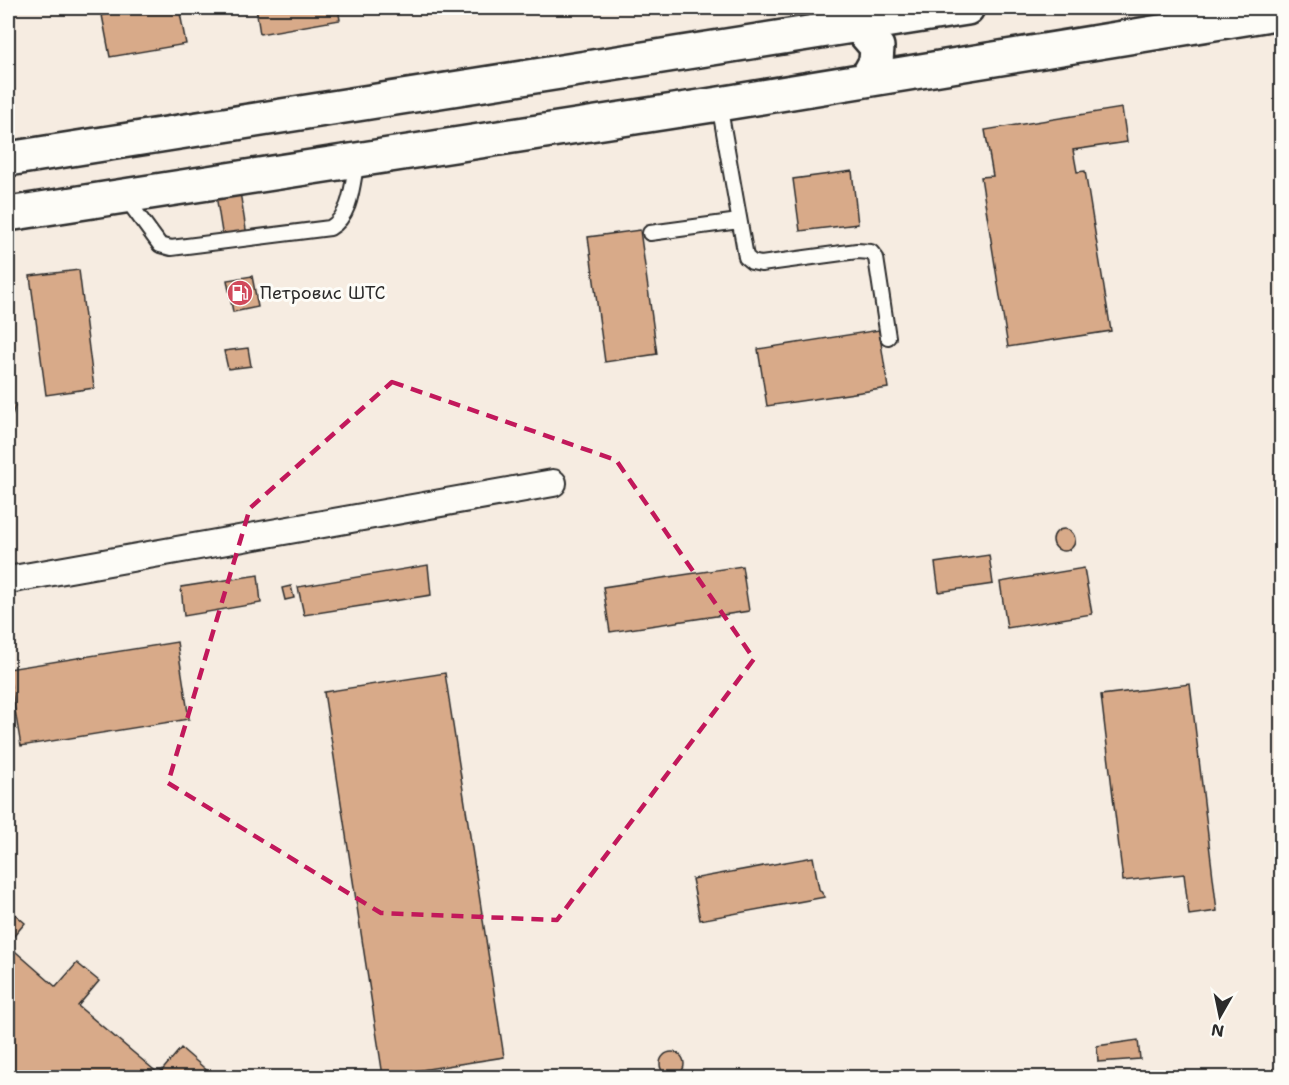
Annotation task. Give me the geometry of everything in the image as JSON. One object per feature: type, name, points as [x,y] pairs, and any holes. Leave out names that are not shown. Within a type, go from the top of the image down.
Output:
[{"type":"main road","points":[[8,159],[967,8]]},
{"type":"main road","points":[[8,214],[720,104],[1281,12]]},
{"type":"main road","points":[[858,25],[877,47],[876,62],[866,80]]},
{"type":"street","points":[[8,580],[553,483]]},
{"type":"lane","points":[[720,104],[743,248],[752,262],[761,264],[857,250],[870,252],[876,258],[888,337]]},
{"type":"lane","points":[[123,196],[160,245],[171,248],[330,228],[340,222],[346,211],[357,160]]},
{"type":"lane","points":[[650,233],[739,221]]},
{"type":"highlighted area","points":[[392,382],[616,460],[754,659],[557,920],[381,913],[168,783],[250,508]]},
{"type":"building","points":[[145,8],[179,8],[186,44],[110,57],[102,15]]},
{"type":"building","points":[[256,8],[338,8],[340,20],[260,34]]},
{"type":"building","points":[[1122,108],[1127,142],[1073,150],[1077,172],[1085,171],[1111,331],[1008,347],[981,177],[993,176],[985,130]]},
{"type":"building","points":[[852,171],[858,224],[800,231],[793,179]]},
{"type":"building","points":[[240,192],[248,242],[224,245],[216,195]]},
{"type":"building","points":[[640,230],[657,354],[605,362],[588,237]]},
{"type":"building","points":[[79,270],[94,388],[46,395],[30,276]]},
{"type":"building","points":[[252,276],[258,307],[233,312],[227,280]]},
{"type":"building","points":[[879,330],[888,388],[767,406],[758,349]]},
{"type":"building","points":[[248,348],[251,366],[228,369],[224,351]]},
{"type":"building","points":[[8,403],[15,406],[8,427]]},
{"type":"building","points":[[1064,529],[1072,532],[1075,540],[1072,548],[1064,551],[1056,548],[1053,540],[1056,532]]},
{"type":"building","points":[[989,555],[993,584],[939,592],[935,563]]},
{"type":"building","points":[[428,565],[431,595],[304,615],[298,587]]},
{"type":"building","points":[[742,566],[749,611],[610,632],[603,587]]},
{"type":"building","points":[[1084,568],[1092,614],[1007,628],[1000,582]]},
{"type":"building","points":[[258,575],[261,603],[184,616],[181,587]]},
{"type":"building","points":[[291,586],[294,598],[285,600],[282,588]]},
{"type":"building","points":[[177,642],[189,719],[21,746],[8,669]]},
{"type":"building","points":[[445,673],[504,1057],[383,1076],[324,692]]},
{"type":"building","points":[[1190,684],[1217,911],[1189,915],[1184,874],[1123,881],[1101,695]]},
{"type":"building","points":[[813,857],[819,889],[825,897],[700,920],[692,879]]},
{"type":"building","points":[[8,908],[25,923],[8,943]]},
{"type":"building","points":[[8,945],[56,987],[77,963],[99,981],[78,1006],[159,1074],[181,1048],[210,1073],[206,1078],[9,1078]]},
{"type":"building","points":[[1138,1040],[1140,1059],[1098,1062],[1097,1046]]},
{"type":"building","points":[[672,1052],[680,1056],[684,1064],[680,1072],[672,1076],[664,1072],[660,1064],[664,1056]]},
{"type":"place","name":"Петровис ШТС","points":[[240,293]]}]
